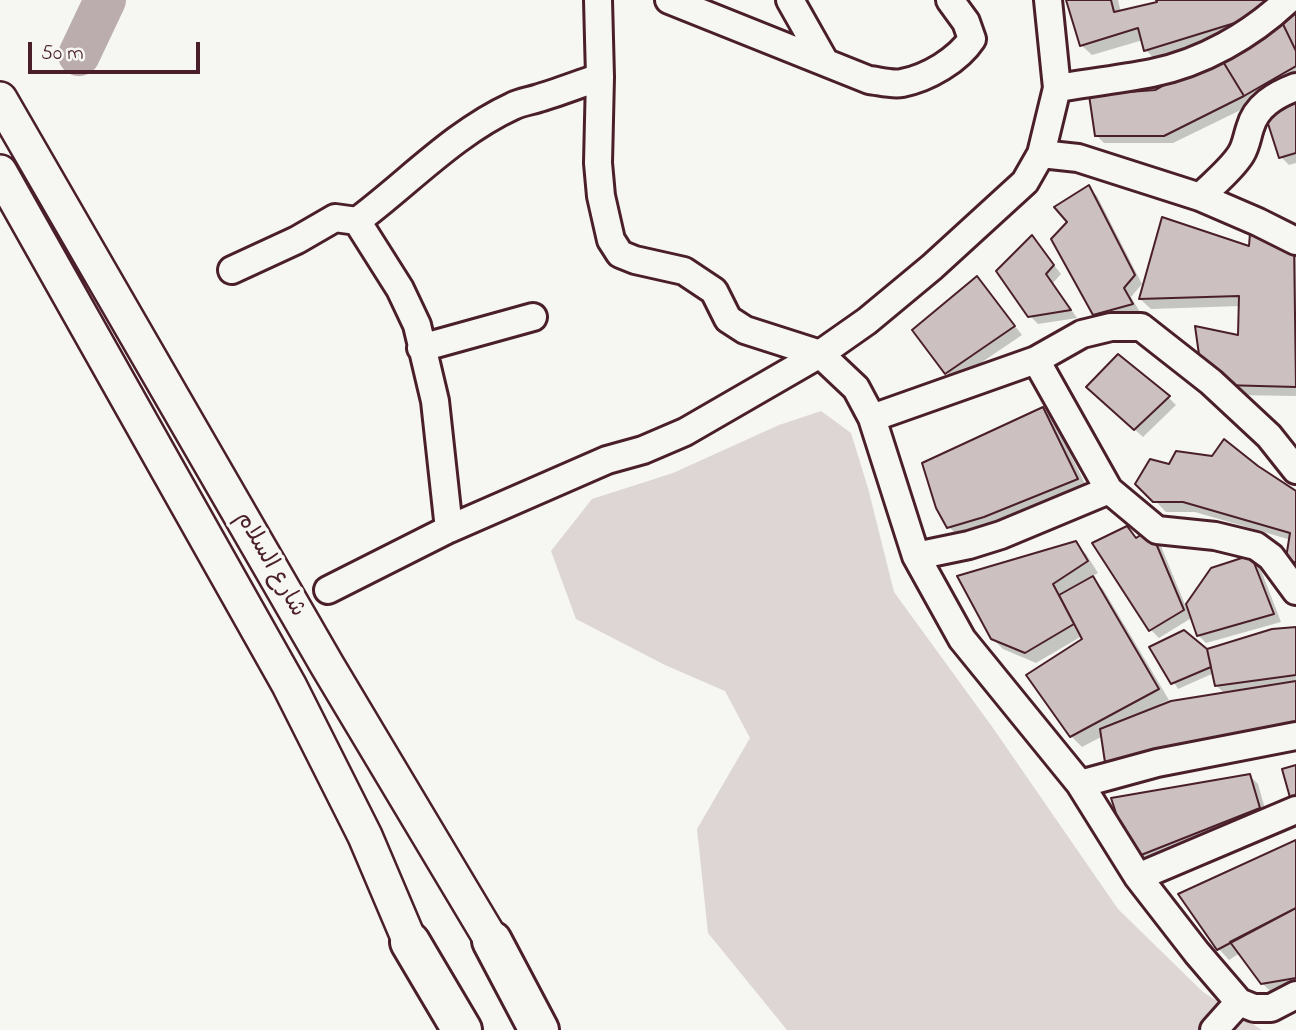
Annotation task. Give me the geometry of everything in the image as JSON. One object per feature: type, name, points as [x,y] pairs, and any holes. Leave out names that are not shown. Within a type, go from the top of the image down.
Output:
[{"type":"highway","name":"شارع السلام","points":[[492,941],[539,1030]]},
{"type":"highway","name":"شارع السلام","points":[[410,942],[461,1030]]},
{"type":"main road","name":"شارع السلام","points":[[0,99],[327,665],[492,941]]},
{"type":"main road","name":"شارع السلام","points":[[0,172],[289,685],[365,836],[410,942]]},
{"type":"street","points":[[598,0],[598,163],[601,197],[611,240],[620,254],[684,271],[714,292],[728,319],[745,330],[820,354],[856,388],[872,418],[916,556],[962,639],[1080,784],[1138,877],[1239,1002],[1254,1008],[1271,1007],[1296,995]]},
{"type":"street","points":[[669,0],[869,80],[900,84],[929,74],[964,52],[972,38],[966,22],[950,0]]},
{"type":"street","points":[[790,0],[825,62]]},
{"type":"street","points":[[328,590],[449,529],[607,460],[643,450],[685,432],[820,354],[867,321],[932,267],[1025,182],[1041,154],[1057,88],[1048,0]]},
{"type":"street","points":[[1057,88],[1154,73],[1192,60],[1243,35],[1273,14],[1287,0]]},
{"type":"street","points":[[232,270],[297,240],[335,218],[357,220],[386,200],[457,139],[497,114],[515,105],[600,77]]},
{"type":"street","points":[[1200,197],[1235,163],[1244,150],[1252,119],[1258,109],[1296,86]]},
{"type":"street","points":[[1041,154],[1078,158],[1200,197],[1296,240]]},
{"type":"street","points":[[357,220],[401,289],[417,326],[435,401],[449,529]]},
{"type":"street","points":[[421,348],[533,317]]},
{"type":"street","points":[[872,418],[1036,359],[1082,334],[1111,327],[1141,327],[1211,382],[1259,427],[1296,470]]},
{"type":"street","points":[[1036,359],[1109,490],[1157,530],[1215,536],[1256,546],[1271,557],[1296,591]]},
{"type":"street","points":[[916,556],[1001,535],[1109,490]]},
{"type":"street","points":[[1080,784],[1157,763],[1296,736]]},
{"type":"street","points":[[1138,877],[1296,810]]},
{"type":"street","points":[[492,941],[560,1030]]},
{"type":"street","points":[[410,942],[444,1030]]},
{"type":"street","points":[[1213,1030],[1239,1002]]},
{"type":"shaded area","points":[[821,411],[851,433],[894,592],[993,728],[1118,909],[1203,992],[1262,1030],[787,1030],[708,933],[697,829],[750,738],[725,691],[665,665],[576,619],[551,551],[592,499],[673,473],[779,425]]},
{"type":"building","points":[[1066,0],[1111,0],[1114,12],[1157,2],[1156,0],[1267,0],[1251,18],[1144,51],[1138,28],[1080,46]]},
{"type":"building","points":[[1296,2],[1296,51],[1281,20]]},
{"type":"building","points":[[1281,20],[1296,51],[1296,66],[1244,96],[1219,55]]},
{"type":"building","points":[[1219,55],[1244,96],[1164,136],[1095,136],[1089,95],[1155,90]]},
{"type":"building","points":[[1296,92],[1296,153],[1279,158],[1263,108]]},
{"type":"building","points":[[1089,185],[1135,275],[1124,288],[1133,304],[1093,315],[1051,239],[1067,222],[1054,207]]},
{"type":"building","points":[[1162,217],[1249,246],[1250,233],[1294,242],[1296,387],[1222,385],[1201,369],[1195,326],[1238,335],[1239,296],[1139,299]]},
{"type":"building","points":[[1032,235],[1054,265],[1046,274],[1071,310],[1028,317],[996,271]]},
{"type":"building","points":[[977,276],[1015,326],[945,374],[912,330]]},
{"type":"building","points":[[1118,354],[1170,396],[1134,430],[1086,387]]},
{"type":"building","points":[[1043,407],[1078,479],[984,517],[947,528],[936,508],[922,463]]},
{"type":"building","points":[[1224,439],[1296,491],[1296,563],[1286,558],[1290,533],[1183,502],[1153,502],[1135,484],[1150,459],[1169,464],[1176,451],[1212,456]]},
{"type":"building","points":[[1127,526],[1136,538],[1150,529],[1184,610],[1149,631],[1092,543]]},
{"type":"building","points":[[1076,541],[1088,561],[1053,584],[1074,624],[1025,653],[991,639],[957,576]]},
{"type":"building","points":[[1251,555],[1274,614],[1197,636],[1186,604],[1211,568]]},
{"type":"building","points":[[1093,576],[1159,689],[1070,737],[1026,675],[1082,639],[1059,595]]},
{"type":"building","points":[[1296,627],[1296,675],[1215,686],[1207,649],[1272,629]]},
{"type":"building","points":[[1184,630],[1207,649],[1211,667],[1171,684],[1149,647]]},
{"type":"building","points":[[1296,681],[1296,732],[1106,769],[1100,729],[1171,701]]},
{"type":"building","points":[[1296,765],[1296,799],[1291,801],[1282,769]]},
{"type":"building","points":[[1250,774],[1260,808],[1131,859],[1111,798]]},
{"type":"building","points":[[1296,840],[1296,908],[1217,950],[1178,894]]},
{"type":"building","points":[[1296,908],[1296,978],[1261,984],[1230,942]]},
{"type":"waterway","points":[[79,55],[105,0]]}]
